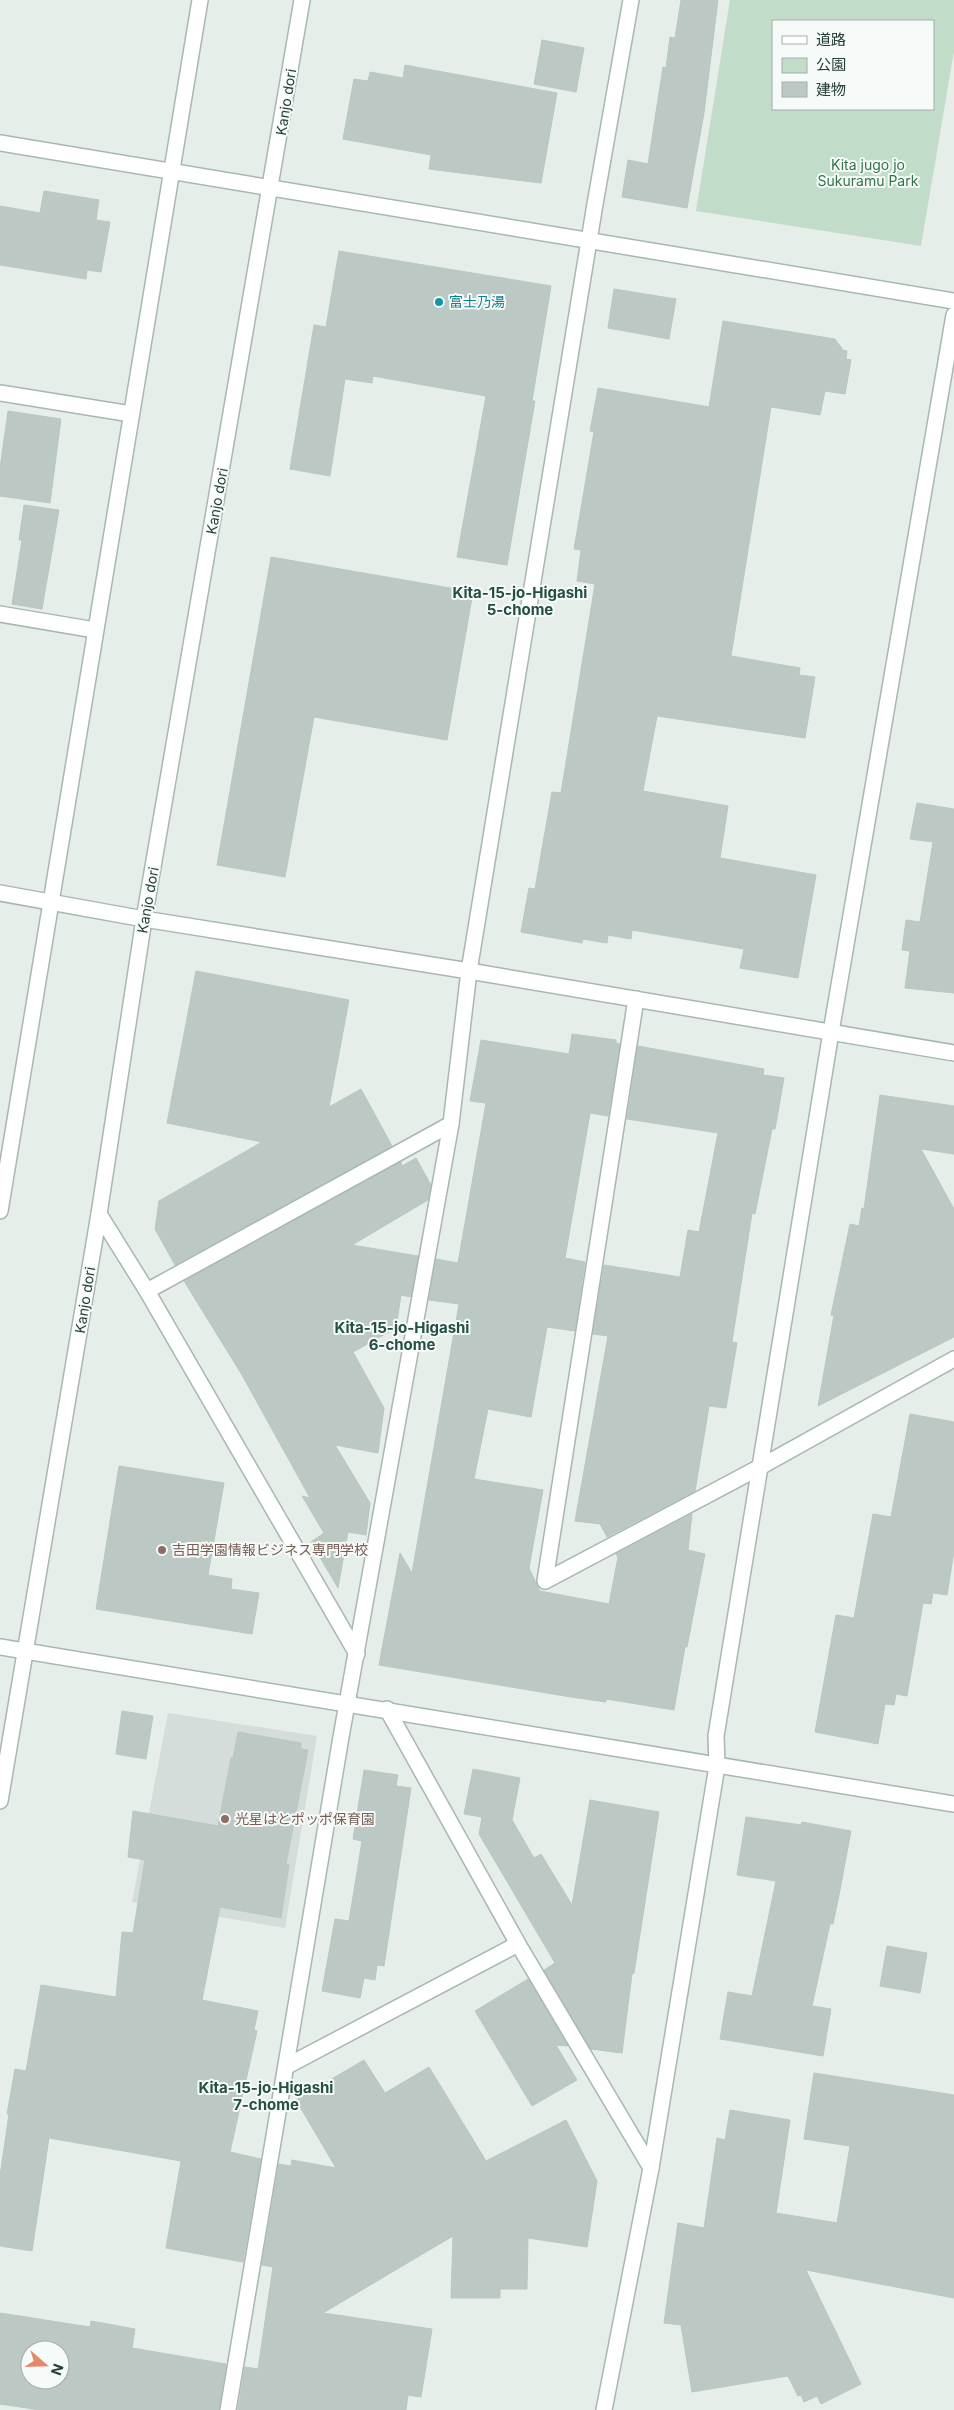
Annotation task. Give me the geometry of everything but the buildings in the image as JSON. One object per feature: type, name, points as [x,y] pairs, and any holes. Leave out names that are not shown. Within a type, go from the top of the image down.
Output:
[{"type":"street","points":[[0,1211],[49,902],[200,0]]},
{"type":"street","name":"Kanjo dori","points":[[0,1801],[99,1214],[144,919],[272,189],[302,0]]},
{"type":"street","points":[[228,2410],[346,1704],[357,1654],[451,1124],[469,971],[631,0]]},
{"type":"street","points":[[0,142],[954,302]]},
{"type":"street","points":[[604,2410],[651,2168],[717,1766],[716,1736],[762,1466],[831,1032],[954,315]]},
{"type":"street","points":[[0,393],[131,414]]},
{"type":"street","points":[[0,614],[96,630]]},
{"type":"street","points":[[0,893],[144,919],[469,971],[954,1053]]},
{"type":"street","points":[[636,999],[545,1580],[762,1466],[954,1359]]},
{"type":"street","points":[[147,1291],[451,1124]]},
{"type":"street","points":[[99,1214],[147,1291],[357,1654]]},
{"type":"street","points":[[0,1647],[346,1704],[387,1709],[717,1766],[954,1804]]},
{"type":"street","points":[[387,1709],[518,1944],[651,2168]]},
{"type":"street","points":[[287,2066],[518,1944]]},
{"type":"shaded area","name":"光星はとポッポ保育園","points":[[168,1713],[317,1736],[285,1928],[132,1902]]},
{"type":"green space","name":"Kita jugo jo Sukuramu Park","points":[[730,0],[954,0],[954,51],[921,246],[696,211]]},
{"type":"place","name":"富士乃湯","points":[[439,302]]},
{"type":"place","name":"吉田学園情報ビジネス専門学校","points":[[162,1550]]},
{"type":"place","name":"光星はとポッポ保育園","points":[[225,1819]]},
{"type":"district","name":"Kita-15-jo-Higashi 5-chome","points":[[520,602]]},
{"type":"district","name":"Kita-15-jo-Higashi 6-chome","points":[[402,1336]]},
{"type":"district","name":"Kita-15-jo-Higashi 7-chome","points":[[266,2096]]}]
